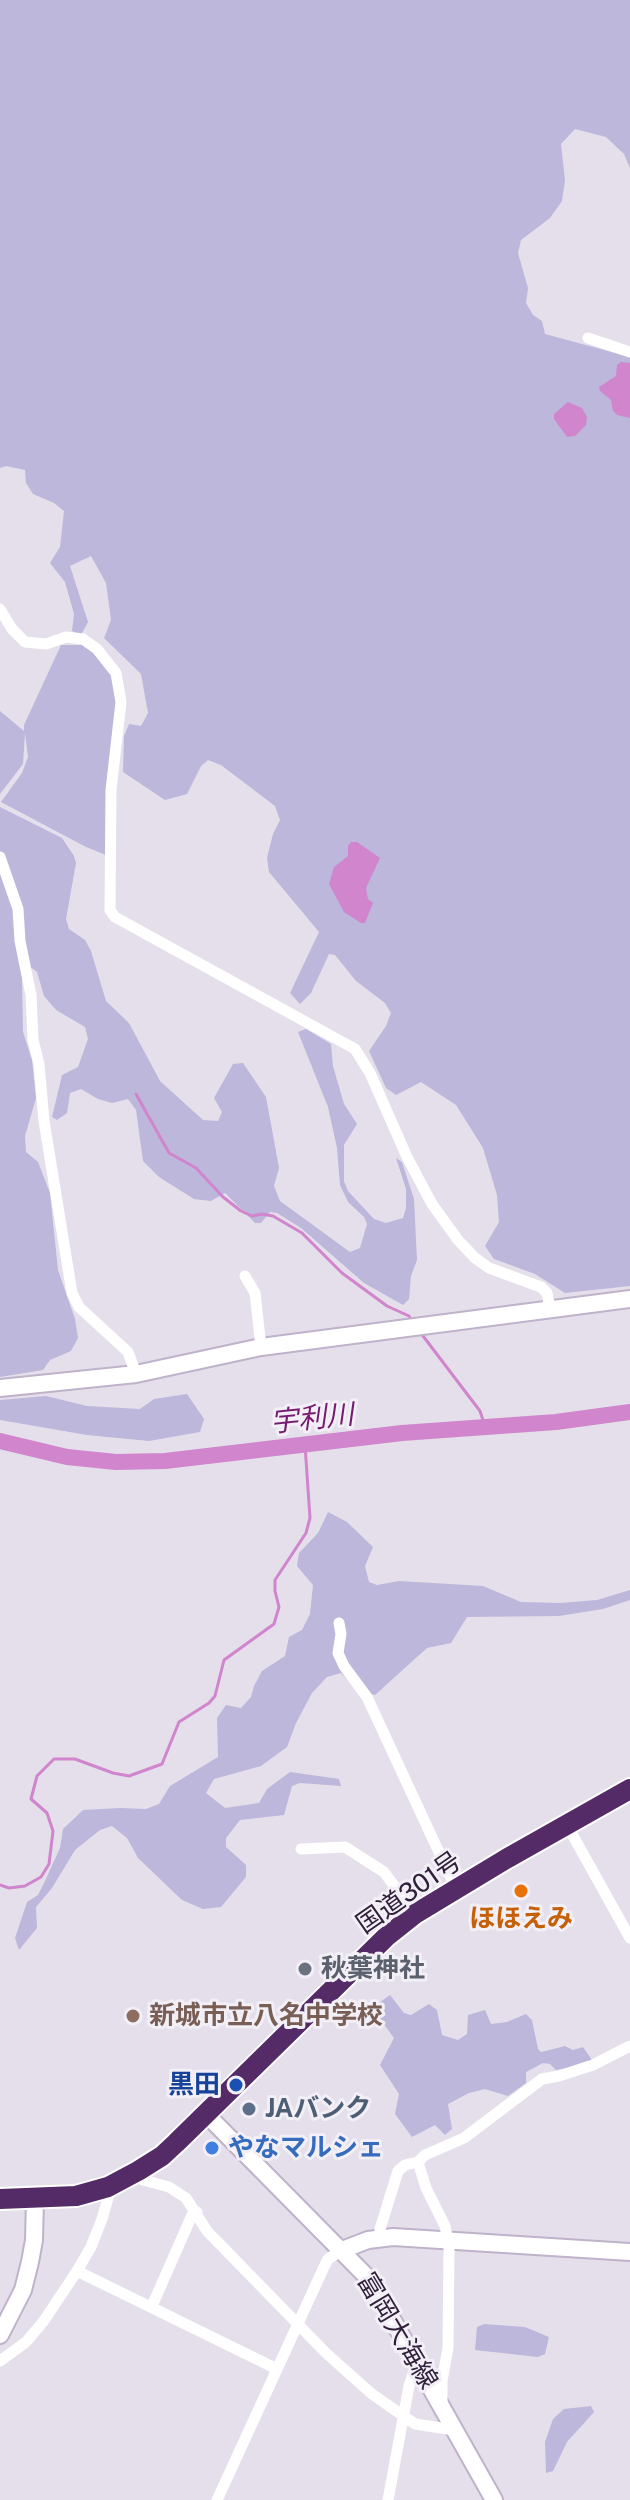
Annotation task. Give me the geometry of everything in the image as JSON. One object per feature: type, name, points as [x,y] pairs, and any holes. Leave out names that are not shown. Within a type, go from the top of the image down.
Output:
[{"type":"highway","name":"国道301号","points":[[0,2199],[76,2196],[108,2187],[162,2156],[367,1953],[415,1914],[630,1789]]},
{"type":"street","points":[[588,338],[630,352]]},
{"type":"street","points":[[0,609],[12,629],[25,642],[46,644],[66,637],[83,639],[97,649],[116,673],[121,702],[111,790],[110,910],[115,917],[355,1049],[370,1073],[413,1169],[432,1204],[458,1240],[489,1268],[541,1287],[547,1293],[550,1308]]},
{"type":"street","points":[[0,857],[18,909],[20,941],[31,995],[33,1040],[39,1064],[44,1121],[72,1293],[79,1307],[128,1352],[136,1374]]},
{"type":"street","points":[[245,1276],[255,1293],[261,1347]]},
{"type":"street","points":[[0,1388],[136,1374],[261,1347],[630,1299]]},
{"type":"street","points":[[339,1623],[338,1653],[367,1697],[456,1889]]},
{"type":"street","points":[[567,1825],[630,1938]]},
{"type":"street","points":[[301,1849],[345,1847],[384,1872],[415,1914]]},
{"type":"street","points":[[380,2238],[398,2171],[405,2165],[418,2162],[425,2155],[464,2138],[542,2079],[593,2065],[630,2046]]},
{"type":"street","name":"富岡大海線","points":[[206,2114],[370,2280],[494,2500]]},
{"type":"street","points":[[418,2162],[426,2188],[445,2226],[447,2240],[450,2280],[448,2348],[442,2381],[442,2407]]},
{"type":"street","points":[[138,2171],[143,2180],[169,2187],[186,2198],[207,2231],[347,2372],[404,2417],[427,2427],[454,2430]]},
{"type":"street","points":[[0,2361],[26,2342],[77,2271],[102,2219],[108,2187]]},
{"type":"street","points":[[0,2335],[23,2290],[34,2240],[35,2198]]},
{"type":"street","points":[[152,2306],[192,2215],[197,2212]]},
{"type":"street","points":[[217,2500],[328,2259],[342,2250],[380,2238],[630,2252]]},
{"type":"street","points":[[77,2271],[277,2369]]},
{"type":"street","points":[[388,2500],[409,2386],[417,2362]]},
{"type":"shaded area","points":[[0,0],[630,0],[630,168],[624,154],[606,137],[575,129],[561,144],[565,180],[562,201],[550,218],[521,240],[518,253],[528,288],[526,303],[533,315],[542,321],[545,334],[630,357],[630,1286],[565,1293],[535,1274],[494,1259],[485,1246],[499,1222],[497,1195],[483,1148],[456,1105],[421,1082],[396,1095],[386,1088],[369,1051],[391,1013],[385,1003],[356,981],[335,955],[329,954],[311,993],[300,1004],[290,993],[319,932],[269,872],[267,858],[280,820],[275,806],[221,765],[208,760],[201,766],[187,794],[165,800],[123,772],[124,736],[129,724],[141,726],[148,713],[141,674],[104,638],[111,620],[106,583],[91,556],[70,566],[88,622],[81,635],[72,631],[74,614],[65,582],[50,563],[60,547],[64,511],[33,494],[26,483],[25,470],[6,466],[0,468]]},
{"type":"shaded area","points":[[630,363],[630,418],[613,411],[611,400],[599,387],[616,376],[617,365]]},
{"type":"shaded area","points":[[568,402],[582,408],[587,417],[586,425],[575,436],[567,437],[554,419],[554,414]]},
{"type":"shaded area","points":[[61,645],[83,645],[96,653],[110,669],[118,703],[106,855],[1,802],[22,773],[28,757],[25,733],[23,764],[0,794],[0,711],[24,731]]},
{"type":"shaded area","points":[[0,807],[62,838],[74,856],[76,863],[66,919],[69,929],[85,940],[106,1001],[129,1023],[160,1081],[203,1120],[218,1121],[222,1112],[214,1098],[233,1064],[243,1063],[266,1097],[279,1168],[274,1186],[280,1201],[350,1252],[360,1248],[367,1224],[348,1202],[340,1185],[337,1148],[328,1107],[298,1032],[306,1029],[331,1044],[333,1066],[344,1104],[357,1124],[344,1145],[344,1181],[348,1191],[374,1219],[386,1223],[403,1218],[406,1189],[396,1158],[402,1162],[414,1199],[417,1260],[411,1276],[409,1299],[403,1305],[364,1283],[301,1228],[277,1213],[270,1212],[261,1223],[255,1223],[225,1193],[211,1201],[194,1199],[159,1177],[143,1161],[136,1110],[128,1099],[112,1103],[81,1089],[70,1093],[67,1113],[57,1120],[52,1117],[62,1075],[78,1067],[88,1039],[85,1027],[56,1010],[44,996],[37,972],[32,968],[22,978],[23,1032],[32,1060],[36,1098],[25,1136],[26,1152],[38,1162],[50,1193],[58,1270],[75,1319],[78,1338],[71,1351],[50,1360],[43,1370],[0,1377]]},
{"type":"shaded area","points":[[351,842],[357,842],[380,858],[366,888],[368,899],[373,903],[365,923],[344,912],[329,884],[334,867],[348,856]]},
{"type":"shaded area","points":[[187,1394],[204,1419],[200,1432],[149,1441],[87,1435],[0,1420],[0,1400],[46,1396],[87,1406],[140,1409],[154,1399]]},
{"type":"shaded area","points":[[328,1512],[347,1522],[373,1547],[365,1566],[369,1582],[377,1585],[399,1581],[483,1586],[521,1602],[561,1603],[597,1600],[630,1590],[630,1600],[603,1609],[559,1616],[467,1617],[451,1643],[427,1648],[375,1695],[359,1691],[341,1673],[327,1677],[312,1693],[287,1747],[261,1766],[214,1779],[206,1793],[225,1808],[259,1803],[267,1789],[290,1772],[339,1779],[341,1786],[300,1783],[292,1786],[284,1815],[240,1820],[226,1838],[226,1847],[246,1865],[246,1877],[221,1907],[203,1909],[182,1900],[138,1858],[127,1838],[112,1826],[100,1830],[75,1850],[52,1888],[36,1907],[37,1928],[19,1950],[15,1938],[27,1902],[38,1895],[45,1881],[60,1848],[63,1829],[83,1810],[146,1809],[159,1804],[170,1786],[218,1757],[217,1718],[226,1705],[241,1708],[251,1697],[262,1671],[285,1656],[289,1637],[302,1630],[310,1614],[313,1585],[297,1566],[299,1553],[318,1533]]},
{"type":"shaded area","points":[[390,1995],[404,2013],[411,2015],[429,2004],[437,2010],[442,2035],[458,2040],[467,2034],[468,2015],[485,2010],[491,2024],[507,2022],[526,2014],[532,2020],[541,2052],[565,2046],[573,2050],[583,2047],[592,2060],[556,2070],[550,2064],[543,2063],[526,2072],[526,2083],[508,2096],[485,2089],[469,2093],[448,2104],[452,2129],[445,2135],[435,2125],[412,2137],[395,2114],[399,2094],[380,2065],[394,2038],[372,2008]]},
{"type":"shaded area","points":[[484,2324],[525,2327],[549,2337],[545,2354],[538,2357],[475,2350],[477,2327]]},
{"type":"shaded area","points":[[591,2406],[594,2412],[567,2442],[553,2471],[546,2473],[545,2442],[553,2419],[564,2409]]},
{"type":"waterway","points":[[136,1094],[169,1153],[196,1168],[241,1211],[252,1216],[273,1216],[302,1233],[342,1273],[387,1306],[409,1316],[413,1322]]},
{"type":"waterway","points":[[420,1332],[480,1411],[485,1426]]},
{"type":"waterway","name":"宇利川","points":[[0,1441],[67,1457],[116,1462],[165,1461],[402,1433],[556,1422],[630,1412]]},
{"type":"waterway","points":[[0,1885],[9,1888],[25,1886],[41,1877],[49,1864],[53,1831],[47,1813],[31,1799],[37,1776],[54,1759],[75,1759],[129,1776],[162,1764],[179,1722],[215,1696],[224,1660],[274,1624],[279,1607],[275,1580],[306,1533],[310,1518],[305,1445]]},
{"type":"place","name":"ほほえみ","points":[[521,1891]]},
{"type":"place","name":"秋葉神社","points":[[305,1969]]},
{"type":"place","name":"新城市立八名中学校","points":[[133,2016]]},
{"type":"place","name":"黒田","points":[[236,2085]]},
{"type":"place","name":"JAバンク","points":[[249,2109]]},
{"type":"place","name":"やなマルシェ","points":[[212,2148]]}]
